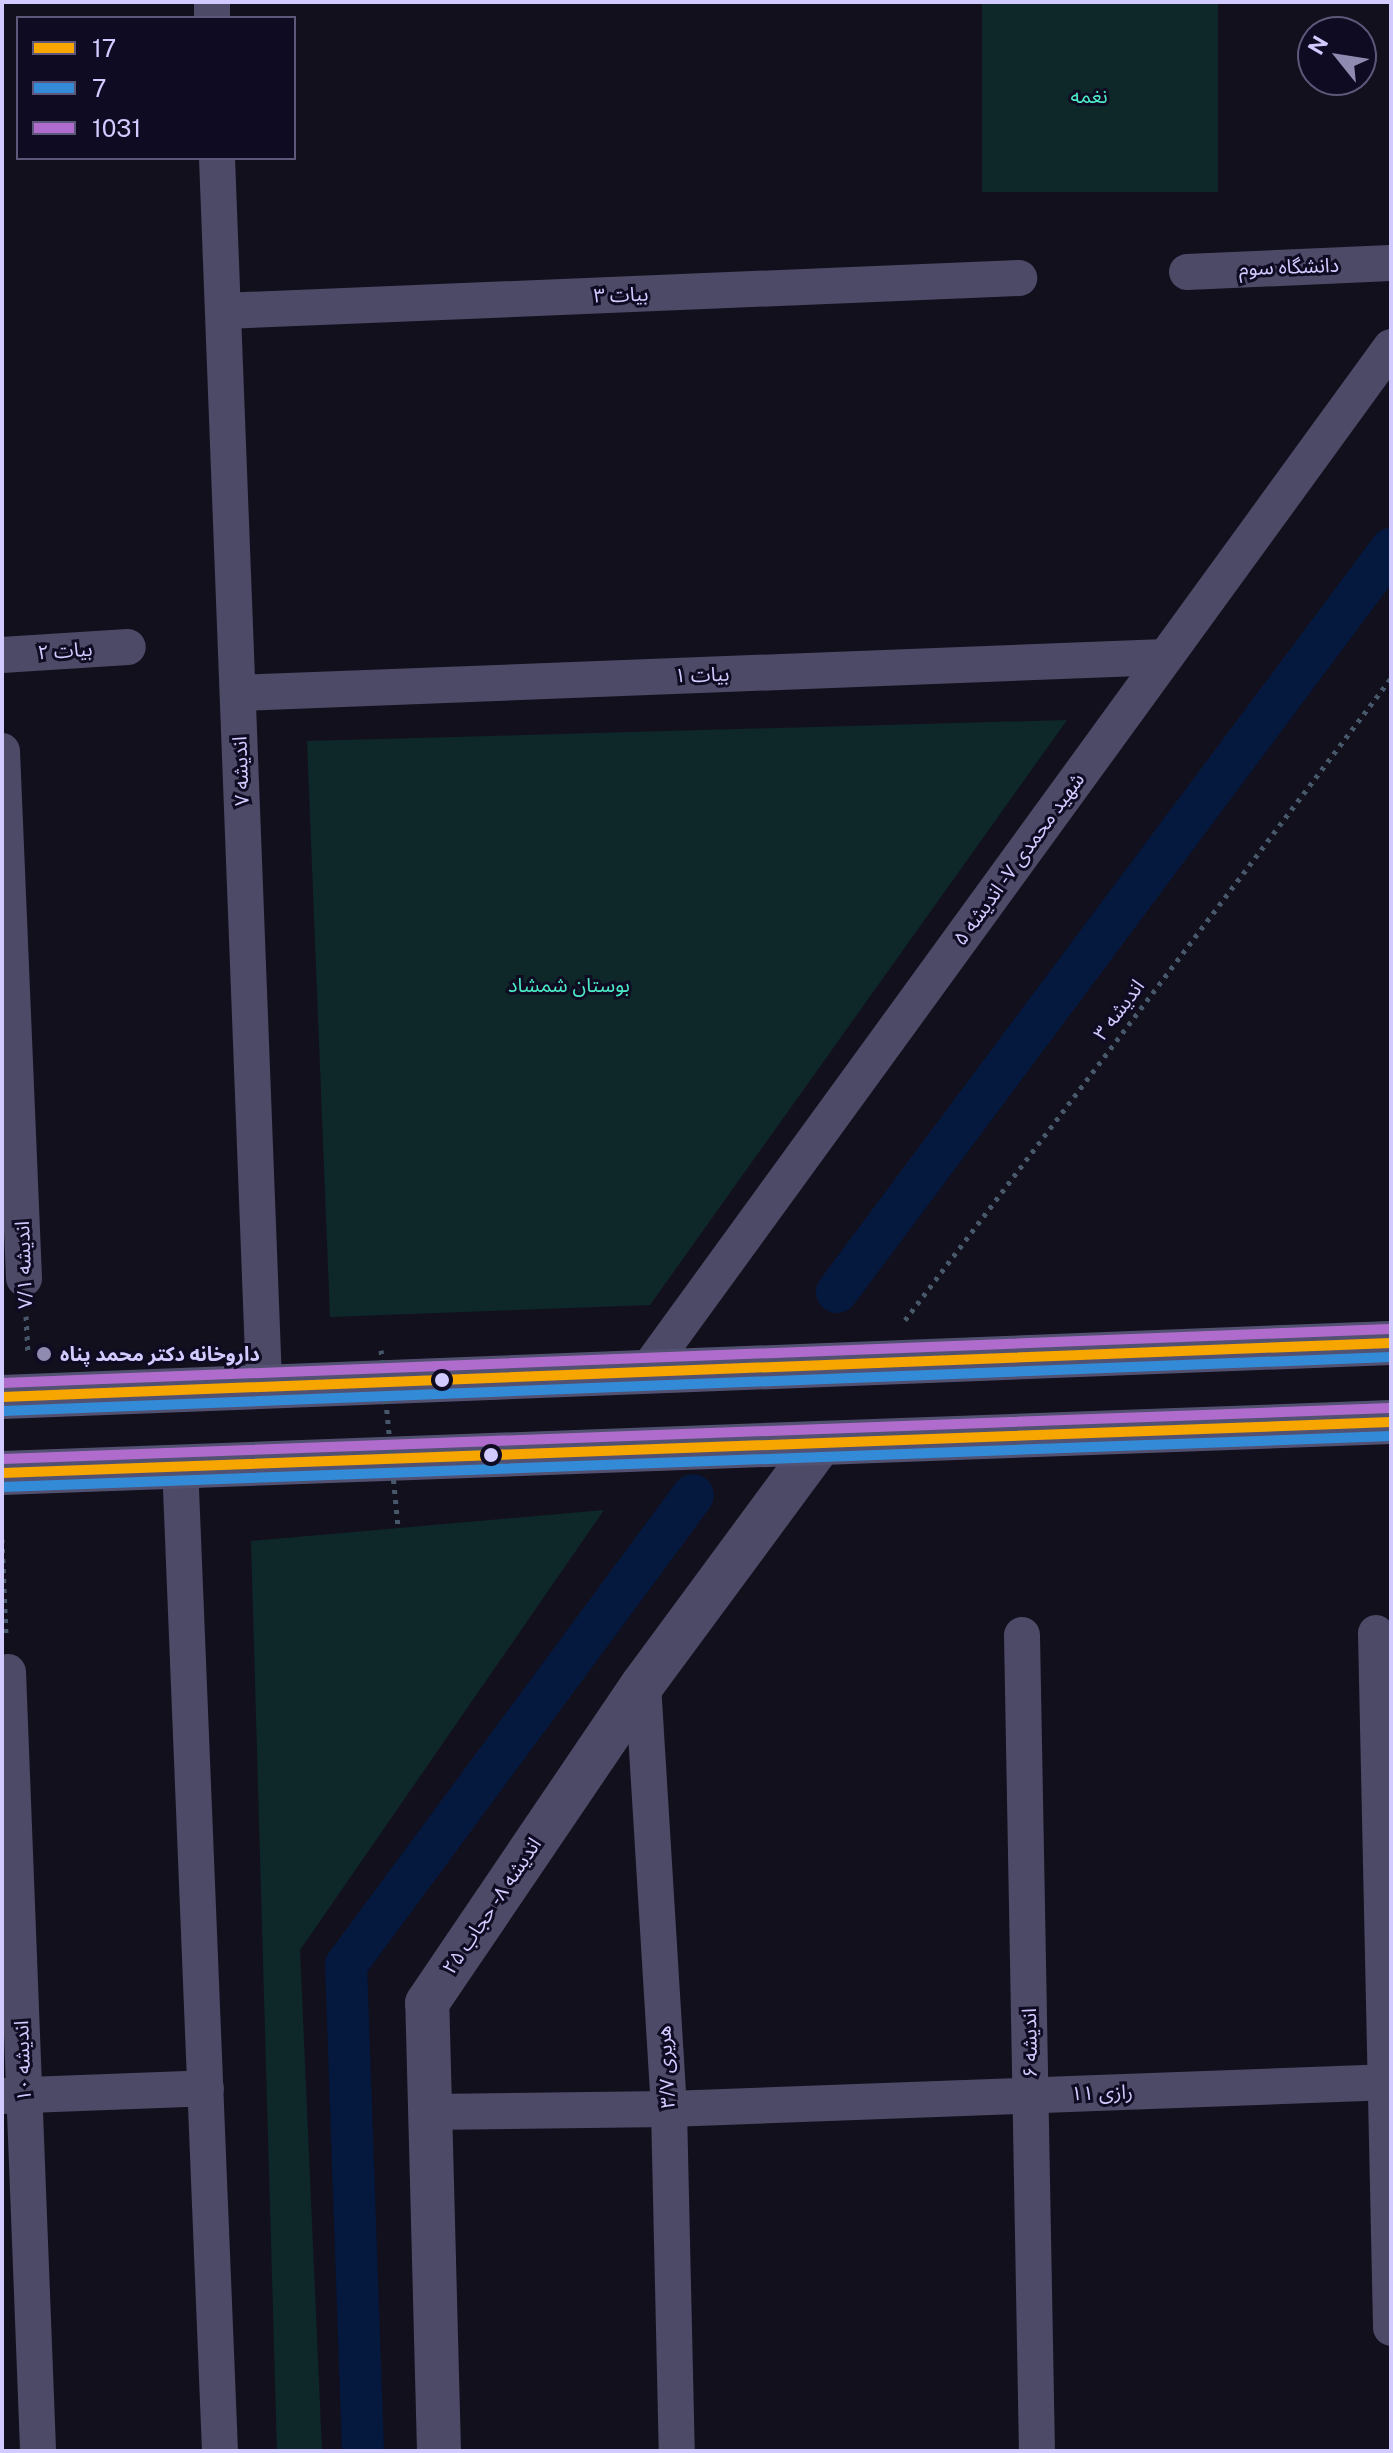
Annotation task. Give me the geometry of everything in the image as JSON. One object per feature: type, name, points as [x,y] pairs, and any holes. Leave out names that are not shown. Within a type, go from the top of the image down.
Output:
[{"type":"main road","points":[[16,1396],[264,1384],[1391,1343]]},
{"type":"main road","points":[[2,1473],[180,1464],[819,1445],[1391,1422]]},
{"type":"street","name":"اندیشه ۷","points":[[217,160],[264,1384]]},
{"type":"street","name":"دانشگاه سوم","points":[[1187,272],[1391,263]]},
{"type":"street","name":"بیات ۳","points":[[223,311],[1019,278]]},
{"type":"street","name":"شهید محمدی ۷ - اندیشه ۵","points":[[646,1372],[1165,657],[1380,384],[1391,347]]},
{"type":"street","name":"بیات ۲","points":[[2,655],[128,647]]},
{"type":"street","name":"بیات ۱","points":[[238,693],[1165,657]]},
{"type":"street","name":"اندیشه ۷/۱","points":[[2,751],[8,1041],[24,1279]]},
{"type":"street","name":"اندیشه ۸ - حجاب ۲۵","points":[[439,2451],[427,2003],[643,1684],[819,1445]]},
{"type":"street","points":[[180,1464],[220,2451]]},
{"type":"street","points":[[1376,1633],[1391,2328]]},
{"type":"street","name":"اندیشه ۶","points":[[1022,1635],[1037,2451]]},
{"type":"street","name":"اندیشه ۱۰","points":[[8,1672],[13,2096],[38,2451]]},
{"type":"street","name":"هریری ۳/۷","points":[[643,1684],[669,2109],[677,2451]]},
{"type":"street","name":"رازی ۱۱","points":[[430,2112],[669,2109],[1388,2082]]},
{"type":"street","points":[[13,2096],[206,2088]]},
{"type":"path","name":"اندیشه ۳","points":[[873,1363],[1391,678]]},
{"type":"path","name":"اندیشه ۷/۱","points":[[16,1396],[24,1279]]},
{"type":"path","points":[[381,1350],[398,1528]]},
{"type":"path","points":[[2,1539],[8,1672]]},
{"type":"green space","name":"نغمه","points":[[982,2],[1218,2],[1218,192],[982,192]]},
{"type":"green space","name":"بوستان شمشاد","points":[[1067,720],[650,1305],[330,1317],[307,741]]},
{"type":"green space","points":[[604,1510],[300,1950],[322,2451],[277,2451],[251,1541]]},
{"type":"waterway","points":[[837,1292],[1391,549]]},
{"type":"waterway","points":[[363,2451],[346,1965],[693,1495]]},
{"type":"transit line","name":"1031","points":[[2,1383],[1390,1329]]},
{"type":"transit line","name":"17","points":[[2,1397],[1391,1343]]},
{"type":"transit line","name":"7","points":[[3,1411],[1391,1357]]},
{"type":"transit line","name":"1031","points":[[2,1459],[1390,1408]]},
{"type":"transit line","name":"17","points":[[2,1473],[1391,1422]]},
{"type":"transit line","name":"7","points":[[3,1487],[1391,1436]]},
{"type":"place","name":"داروخانه دکتر محمد پناه","points":[[44,1354]]}]
